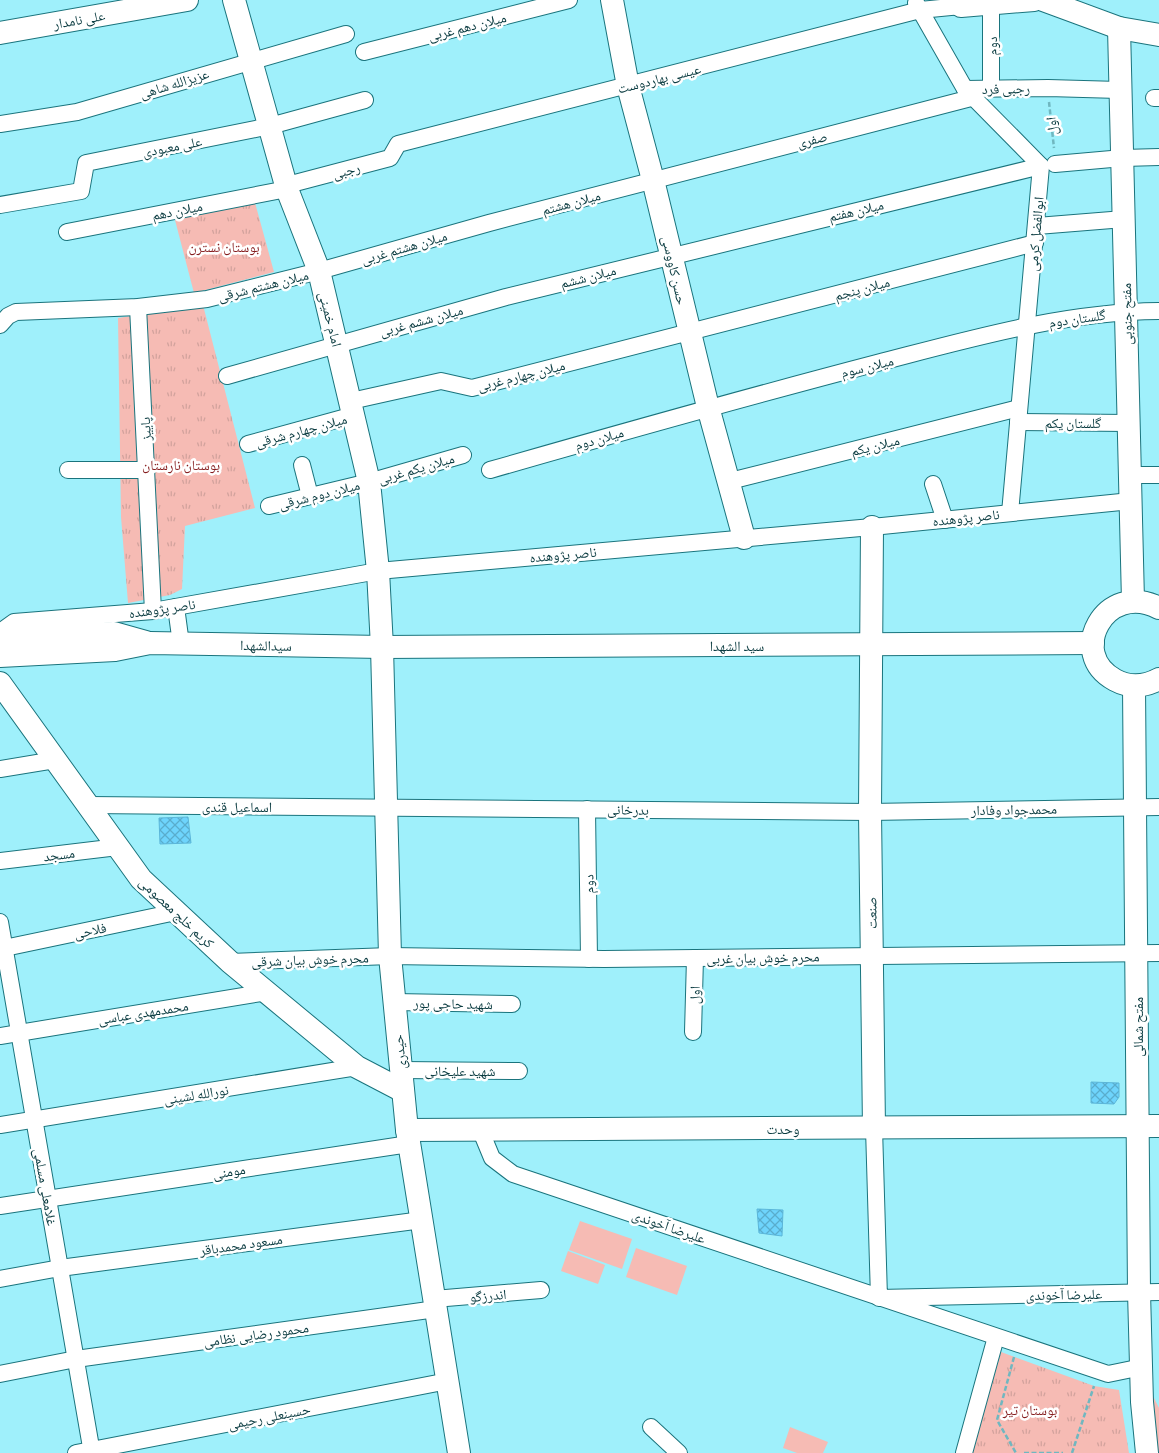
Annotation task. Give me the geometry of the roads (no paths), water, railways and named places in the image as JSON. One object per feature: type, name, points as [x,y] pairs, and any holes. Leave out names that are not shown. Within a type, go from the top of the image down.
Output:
[{"type":"street","name":"علی نامدار","points":[[0,33],[186,0]]},
{"type":"street","name":"امام خمینی","points":[[234,0],[287,189],[319,271],[353,408],[368,482],[378,571],[382,647]]},
{"type":"street","name":"میلان دهم غربی","points":[[364,52],[569,0]]},
{"type":"street","name":"حسن کاووسی","points":[[612,0],[628,86],[654,180],[708,407],[730,481],[744,538]]},
{"type":"street","points":[[961,3],[991,4],[1034,0]]},
{"type":"street","points":[[1060,2],[1119,28],[1159,35]]},
{"type":"street","name":"عیسی بهاردوست","points":[[398,144],[628,86],[917,5],[961,3]]},
{"type":"street","name":"دوم","points":[[991,4],[991,88]]},
{"type":"street","points":[[917,5],[968,94],[1048,165]]},
{"type":"street","name":"مفتح جنوبی","points":[[1119,28],[1119,90],[1133,601]]},
{"type":"street","name":"عزیزالله شاهی","points":[[0,124],[77,112],[250,60],[346,34]]},
{"type":"street","name":"رجبی فرد","points":[[968,94],[991,88],[1119,90]]},
{"type":"street","name":"صفری","points":[[654,180],[968,94]]},
{"type":"street","name":"علی معبودی","points":[[0,205],[81,191],[86,163],[270,126],[365,100]]},
{"type":"street","name":"رجبی","points":[[287,189],[295,183],[390,158],[398,144]]},
{"type":"street","name":"میلان هفتم","points":[[671,255],[1048,165],[1122,158],[1159,157]]},
{"type":"street","name":"ابوالفضل کرمی","points":[[1010,512],[1035,243],[1048,165]]},
{"type":"street","name":"میلان هشتم","points":[[489,223],[654,180]]},
{"type":"street","name":"میلان دهم","points":[[67,232],[287,189]]},
{"type":"street","points":[[1037,226],[1124,219]]},
{"type":"street","name":"میلان هشتم غربی","points":[[319,271],[489,223]]},
{"type":"street","name":"میلان پنجم","points":[[690,332],[1035,243]]},
{"type":"street","name":"میلان ششم","points":[[506,296],[671,255]]},
{"type":"street","name":"میلان هشتم شرقی","points":[[0,325],[8,316],[16,312],[138,307],[207,299],[319,271]]},
{"type":"street","name":"میلان ششم غربی","points":[[227,376],[506,296]]},
{"type":"street","name":"پاییز","points":[[138,307],[153,612]]},
{"type":"street","name":"گلستان دوم","points":[[1027,324],[1126,311],[1159,311]]},
{"type":"street","name":"میلان سوم","points":[[708,407],[1027,324]]},
{"type":"street","name":"میلان چهارم غربی","points":[[353,408],[441,381],[472,388],[690,332]]},
{"type":"street","name":"میلان دوم","points":[[490,470],[708,407]]},
{"type":"street","name":"میلان چهارم شرقی","points":[[248,444],[353,408]]},
{"type":"street","name":"گلستان یکم","points":[[1019,415],[1129,423]]},
{"type":"street","name":"میلان یکم","points":[[730,481],[1019,415]]},
{"type":"street","name":"میلان یکم غربی","points":[[368,482],[463,455]]},
{"type":"street","points":[[302,465],[310,496]]},
{"type":"street","points":[[68,470],[147,470]]},
{"type":"street","points":[[1130,475],[1159,475]]},
{"type":"street","name":"میلان دوم شرقی","points":[[269,506],[368,482]]},
{"type":"street","points":[[933,484],[945,520]]},
{"type":"street","name":"ناصر پژوهنده","points":[[0,632],[14,622],[153,612],[378,571],[872,528],[1010,512],[1131,501]]},
{"type":"street","name":"صنعت","points":[[872,528],[870,645],[871,956],[879,1298]]},
{"type":"street","points":[[1159,608],[1146,602],[1120,603],[1105,614],[1095,631],[1093,644],[1095,656],[1101,668],[1110,678],[1121,684],[1134,686],[1148,684],[1159,679]]},
{"type":"street","points":[[176,607],[181,644]]},
{"type":"street","name":"سیدالشهدا","points":[[0,636],[114,632],[150,643]]},
{"type":"street","name":"سیدالشهدا","points":[[0,656],[115,650],[150,643],[382,647]]},
{"type":"street","name":"سید الشهدا","points":[[382,647],[1093,644]]},
{"type":"street","name":"حیدری","points":[[382,647],[390,956],[394,1002],[408,1137],[459,1453]]},
{"type":"street","name":"کریم خلج معصومی","points":[[0,683],[141,879],[230,962],[357,1067],[402,1080]]},
{"type":"street","name":"مفتح شمالی","points":[[1134,686],[1135,806],[1148,953],[1149,1292],[1142,1367],[1142,1402],[1147,1453]]},
{"type":"street","points":[[0,769],[55,760]]},
{"type":"street","name":"اسماعیل قندی","points":[[88,805],[386,806]]},
{"type":"street","name":"بدرخانی","points":[[386,806],[870,812]]},
{"type":"street","name":"محمدجواد وفادار","points":[[870,812],[1159,807]]},
{"type":"street","name":"دوم","points":[[587,809],[589,959]]},
{"type":"street","name":"مسجد","points":[[0,861],[118,847]]},
{"type":"street","name":"فلاحی","points":[[2,948],[176,912]]},
{"type":"street","name":"غلامعلی مسلمی","points":[[0,922],[2,948],[35,1121],[76,1359],[86,1452]]},
{"type":"street","name":"محرم خوش بیان غربی","points":[[390,956],[589,959],[1148,953]]},
{"type":"street","name":"محرم خوش بیان شرقی","points":[[230,962],[390,956]]},
{"type":"street","name":"اول","points":[[692,1032],[695,958]]},
{"type":"street","name":"محمدمهدی عباسی","points":[[0,1036],[267,992]]},
{"type":"street","name":"شهید حاجی پور","points":[[394,1002],[512,1004]]},
{"type":"street","name":"نورالله لشینی","points":[[0,1125],[35,1121],[357,1067]]},
{"type":"street","name":"شهید علیخانی","points":[[402,1080],[519,1070]]},
{"type":"street","name":"وحدت","points":[[408,1137],[480,1129],[1148,1127]]},
{"type":"street","name":"علیرضا آخوندی","points":[[480,1129],[492,1158],[513,1174],[1108,1374],[1142,1367]]},
{"type":"street","name":"مومنی","points":[[0,1206],[408,1137]]},
{"type":"street","name":"مسعود محمدباقر","points":[[0,1279],[60,1268],[422,1220]]},
{"type":"street","name":"اندرزگو","points":[[435,1304],[541,1290]]},
{"type":"street","name":"علیرضا آخوندی","points":[[879,1298],[1149,1292]]},
{"type":"street","name":"محمود رضایی نظامی","points":[[0,1374],[76,1359],[435,1304]]},
{"type":"street","points":[[964,1453],[996,1337]]},
{"type":"street","points":[[1142,1367],[1159,1402]]},
{"type":"street","name":"حسینعلی رحیمی","points":[[86,1452],[448,1381]]},
{"type":"street","points":[[651,1427],[679,1453]]},
{"type":"park label","name":"بوستان نسترن","points":[[224,246]]},
{"type":"park label","name":"بوستان نارستان","points":[[181,464]]},
{"type":"park label","name":"بوستان تیر","points":[[1030,1409]]}]
